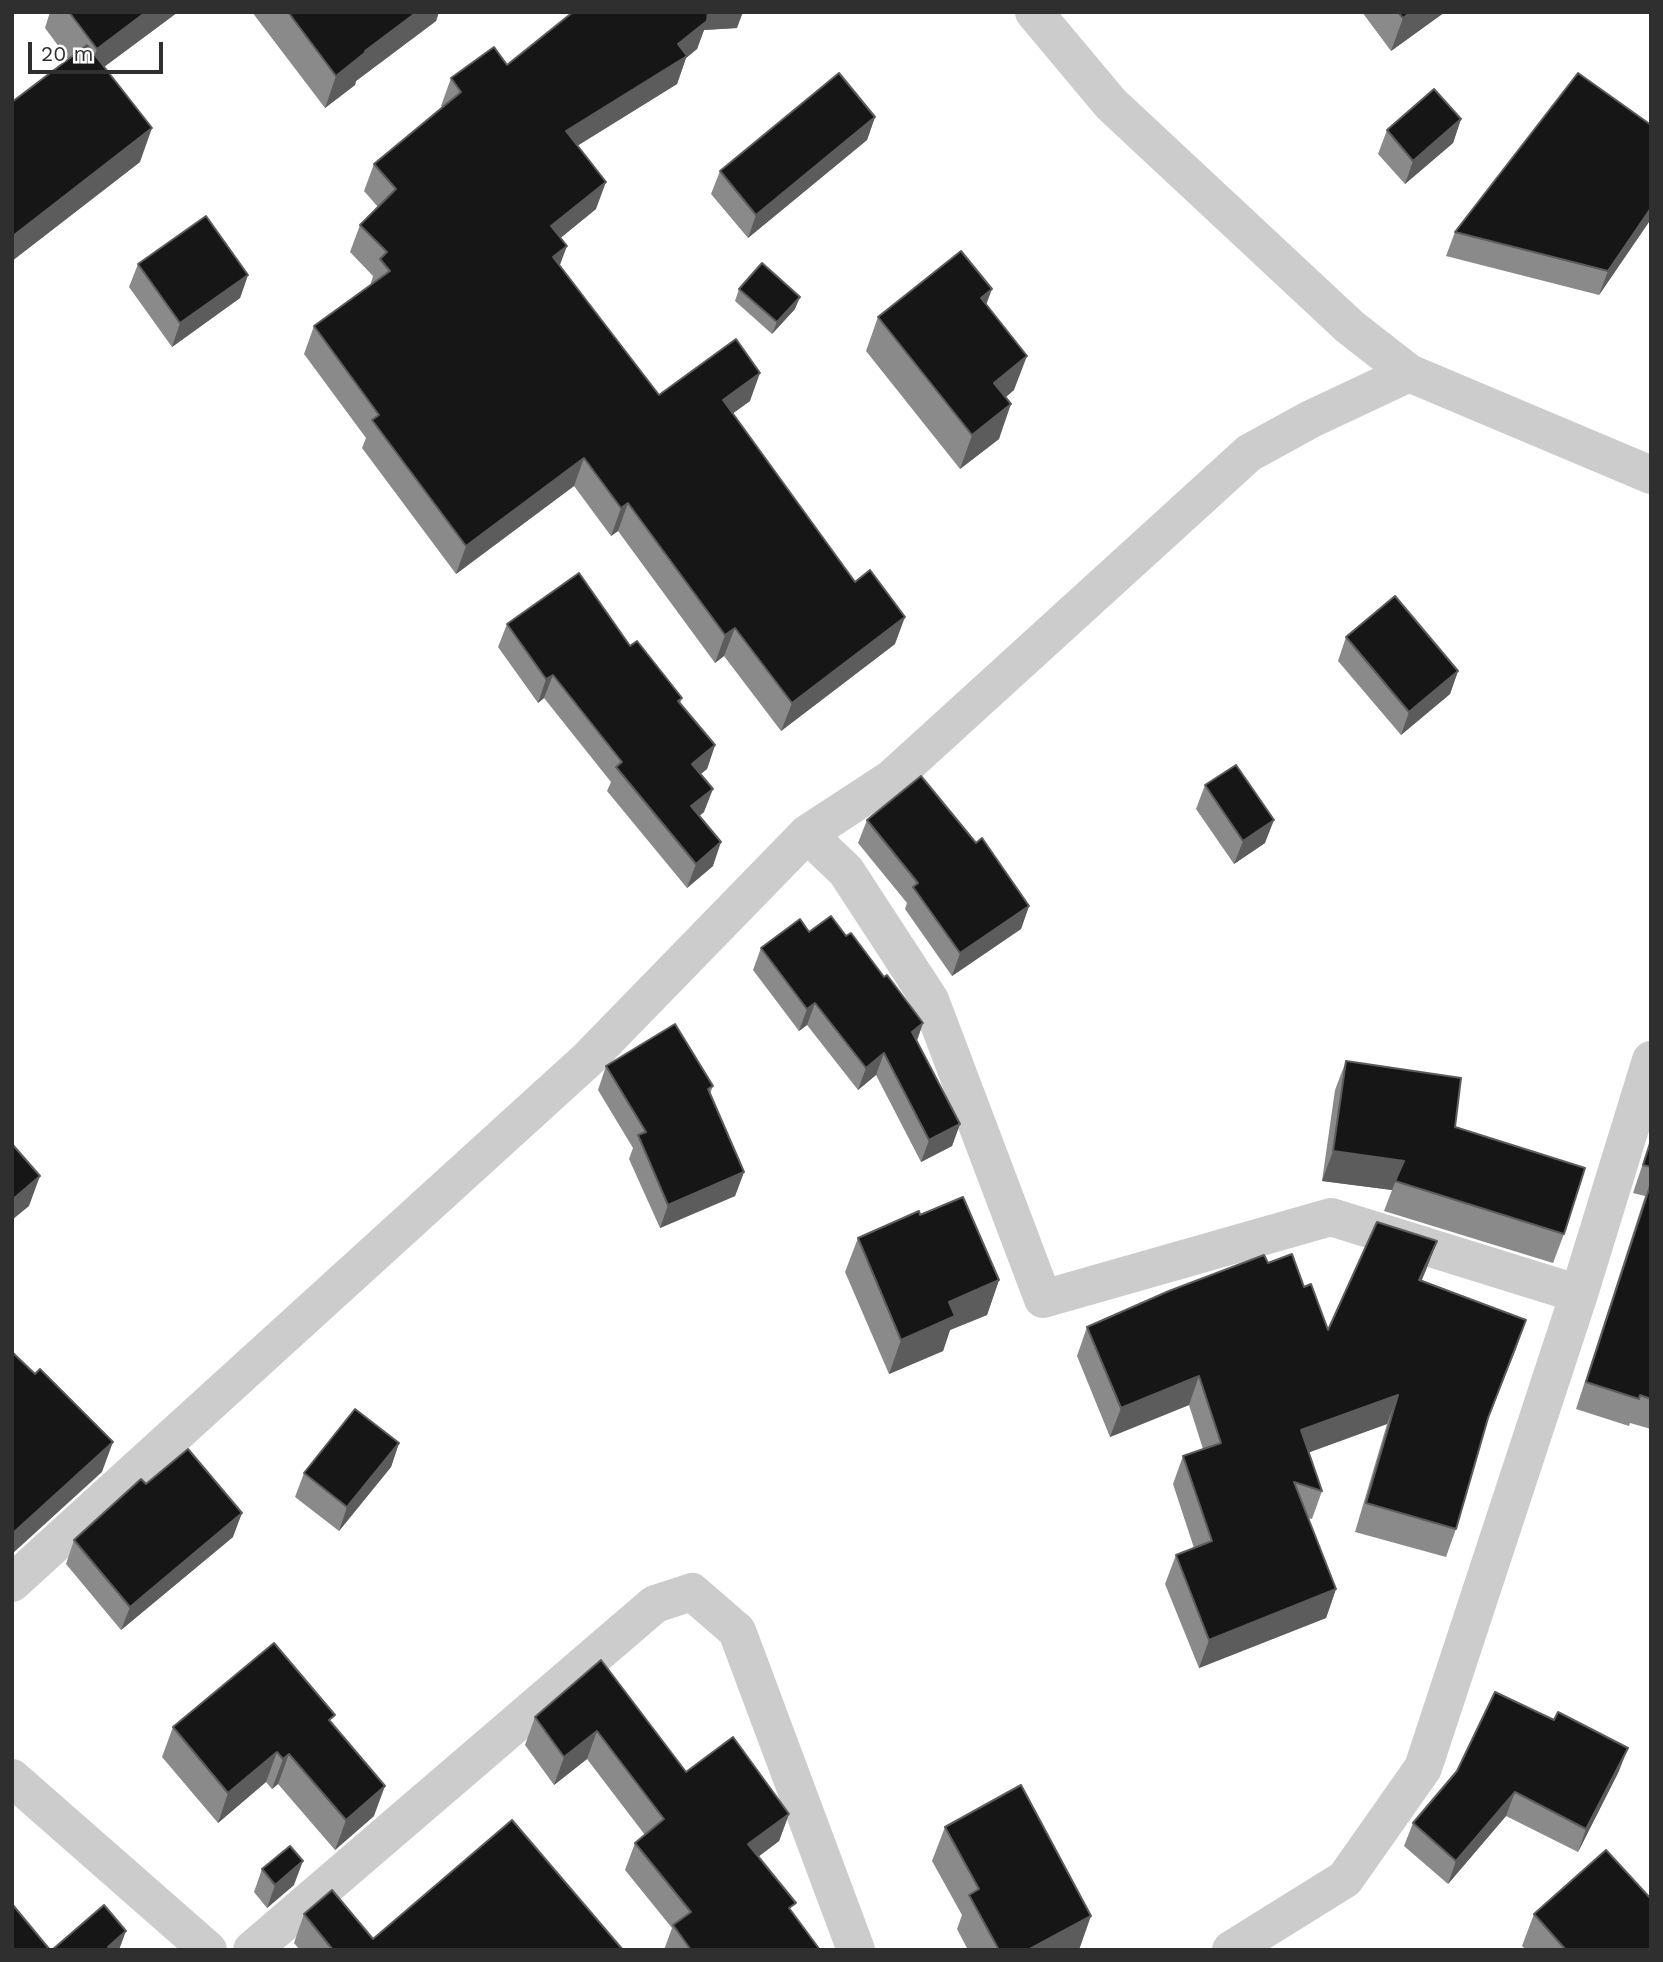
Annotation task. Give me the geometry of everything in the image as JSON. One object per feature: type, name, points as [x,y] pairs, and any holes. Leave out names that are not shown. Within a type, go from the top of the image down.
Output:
[{"type":"street","points":[[1034,12],[1111,104],[1350,327],[1409,373],[1651,475]]},
{"type":"street","points":[[12,1583],[588,1059],[807,834],[891,779],[1250,453],[1311,419],[1409,373]]},
{"type":"street","points":[[807,834],[846,871],[930,1000],[1044,1298],[1331,1217],[1579,1294]]},
{"type":"street","points":[[1231,1950],[1345,1879],[1423,1768],[1579,1294],[1651,1060]]},
{"type":"street","points":[[252,1950],[656,1604],[692,1592],[737,1631],[856,1950]]},
{"type":"street","points":[[12,1778],[208,1950]]},
{"type":"building","points":[[69,12],[146,12],[97,49]]},
{"type":"building","points":[[288,12],[417,12],[336,76]]},
{"type":"building","points":[[573,12],[708,12],[707,21],[678,44],[687,56],[566,131],[606,182],[551,226],[567,246],[553,257],[659,395],[736,339],[760,373],[723,400],[855,582],[870,570],[905,617],[792,703],[735,628],[725,635],[628,503],[621,508],[584,458],[466,546],[372,420],[379,415],[314,326],[390,271],[380,259],[387,252],[360,225],[396,189],[374,164],[461,92],[451,78],[494,47],[507,65]]},
{"type":"building","points":[[1398,12],[1411,12],[1403,18]]},
{"type":"building","points":[[87,45],[152,128],[13,236],[12,102]]},
{"type":"building","points":[[839,73],[875,117],[756,215],[720,171]]},
{"type":"building","points":[[1578,73],[1651,125],[1651,208],[1608,271],[1455,232]]},
{"type":"building","points":[[1434,89],[1461,119],[1413,161],[1387,130]]},
{"type":"building","points":[[206,216],[248,275],[180,323],[138,264]]},
{"type":"building","points":[[961,251],[992,289],[981,298],[1027,356],[994,383],[1011,404],[972,435],[878,317]]},
{"type":"building","points":[[762,263],[800,297],[777,322],[739,289]]},
{"type":"building","points":[[579,573],[630,646],[637,641],[682,698],[678,701],[715,745],[692,764],[713,789],[691,806],[721,842],[696,864],[616,767],[622,762],[553,675],[546,679],[507,624]]},
{"type":"building","points":[[1395,596],[1458,671],[1409,712],[1346,637]]},
{"type":"building","points":[[1236,765],[1274,820],[1243,841],[1205,785]]},
{"type":"building","points":[[921,776],[976,843],[982,838],[1029,906],[960,953],[913,887],[918,883],[867,820]]},
{"type":"building","points":[[831,916],[846,936],[851,933],[923,1023],[912,1032],[960,1124],[929,1140],[884,1053],[866,1068],[815,1003],[807,1009],[761,948],[800,919],[809,932]]},
{"type":"building","points":[[675,1024],[713,1086],[708,1089],[744,1172],[668,1205],[638,1135],[646,1132],[606,1066]]},
{"type":"building","points":[[1346,1061],[1461,1078],[1455,1127],[1585,1168],[1564,1234],[1395,1181],[1404,1161],[1333,1151]]},
{"type":"building","points":[[1651,1140],[1651,1167],[1643,1165]]},
{"type":"building","points":[[12,1144],[40,1176],[12,1200]]},
{"type":"building","points":[[1651,1183],[1651,1399],[1640,1395],[1639,1399],[1586,1382]]},
{"type":"building","points":[[963,1197],[999,1280],[949,1302],[955,1316],[901,1340],[858,1238],[919,1211],[920,1215]]},
{"type":"building","points":[[1377,1222],[1437,1241],[1419,1280],[1526,1320],[1488,1418],[1456,1529],[1366,1503],[1398,1395],[1301,1430],[1322,1491],[1294,1482],[1336,1589],[1209,1640],[1176,1555],[1212,1541],[1183,1456],[1221,1443],[1199,1376],[1121,1408],[1087,1327],[1169,1291],[1264,1255],[1268,1263],[1292,1254],[1304,1287],[1311,1284],[1328,1330]]},
{"type":"building","points":[[12,1352],[35,1374],[40,1369],[113,1442],[12,1534]]},
{"type":"building","points":[[355,1409],[399,1443],[347,1507],[304,1473]]},
{"type":"building","points":[[188,1449],[242,1513],[130,1607],[74,1540],[141,1479],[146,1484]]},
{"type":"building","points":[[274,1643],[335,1715],[329,1720],[385,1786],[346,1820],[289,1754],[283,1759],[277,1752],[228,1793],[173,1727]]},
{"type":"building","points":[[601,1660],[686,1772],[733,1737],[789,1814],[748,1844],[796,1903],[789,1908],[820,1950],[691,1950],[673,1925],[691,1912],[635,1843],[664,1819],[597,1731],[564,1757],[535,1717]]},
{"type":"building","points":[[1495,1692],[1554,1720],[1558,1712],[1628,1748],[1586,1829],[1515,1792],[1456,1861],[1413,1823],[1457,1771]]},
{"type":"building","points":[[1021,1785],[1091,1916],[1028,1950],[999,1950],[969,1895],[979,1889],[945,1827]]},
{"type":"building","points":[[512,1820],[623,1950],[333,1950],[304,1914],[332,1890],[373,1939]]},
{"type":"building","points":[[290,1846],[303,1861],[275,1885],[262,1869]]},
{"type":"building","points":[[1606,1850],[1651,1899],[1651,1950],[1566,1950],[1534,1914]]},
{"type":"building","points":[[12,1904],[50,1950],[12,1950]]},
{"type":"building","points":[[104,1905],[126,1931],[108,1947],[110,1950],[52,1950]]}]
